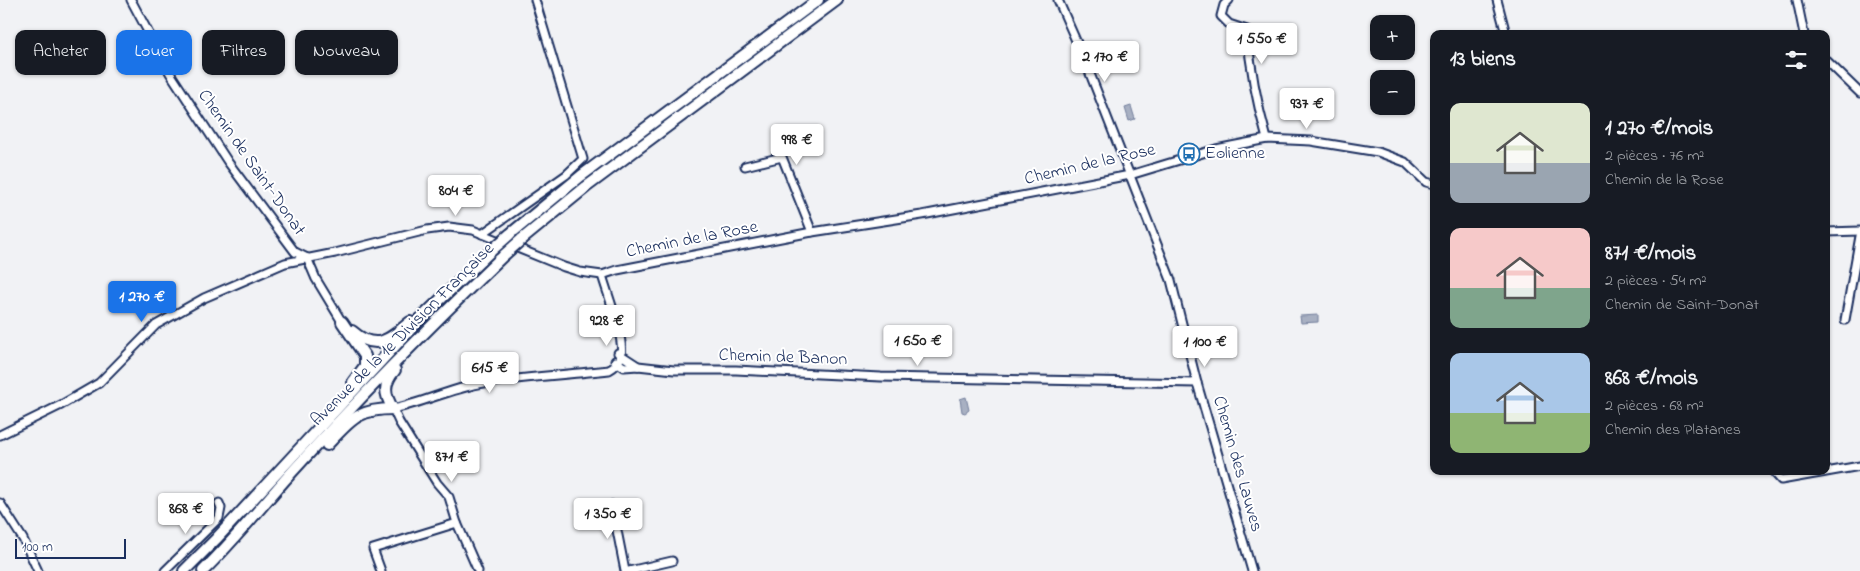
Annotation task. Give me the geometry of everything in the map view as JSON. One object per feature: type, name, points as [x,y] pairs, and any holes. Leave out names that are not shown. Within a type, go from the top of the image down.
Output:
[{"type":"highway","name":"Avenue de la 1e Division Française","points":[[184,571],[411,328],[492,250],[581,176],[818,0]]},
{"type":"highway","name":"Avenue de la 1e Division Française","points":[[203,571],[422,333],[539,224],[838,0]]},
{"type":"highway","points":[[257,514],[356,417],[373,410],[393,409],[385,393],[388,379],[506,255]]},
{"type":"highway","points":[[342,322],[362,339],[374,342],[386,340],[469,271]]},
{"type":"highway","points":[[228,525],[361,373],[365,356],[342,322]]},
{"type":"street","name":"Chemin de Saint-Donat","points":[[131,0],[170,73],[228,162],[295,252],[307,258]]},
{"type":"street","points":[[482,234],[566,175],[583,159],[535,0]]},
{"type":"street","name":"Chemin des Lauves","points":[[1058,0],[1171,280],[1197,383],[1252,571]]},
{"type":"street","points":[[1229,0],[1224,5],[1221,16],[1229,24],[1247,30],[1250,59],[1261,118],[1267,139]]},
{"type":"street","points":[[1497,0],[1505,30]]},
{"type":"street","points":[[1797,0],[1803,30]]},
{"type":"street","points":[[1830,64],[1860,93]]},
{"type":"street","name":"Chemin de la Rose","points":[[0,435],[61,405],[99,383],[156,325],[208,296],[285,263],[449,226],[473,230],[564,267],[590,274],[602,274],[812,232],[922,215],[1130,175],[1216,149],[1267,139],[1311,141],[1378,152],[1405,162],[1426,182],[1430,183]]},
{"type":"street","points":[[745,166],[782,157],[812,232]]},
{"type":"street","points":[[1830,232],[1860,231]]},
{"type":"street","points":[[1845,320],[1860,236]]},
{"type":"street","points":[[307,258],[316,279],[342,322]]},
{"type":"street","points":[[478,571],[457,523],[449,497],[437,483],[393,409],[448,391],[479,384],[609,370],[616,362],[620,353],[614,316],[602,274]]},
{"type":"street","points":[[620,353],[638,366]]},
{"type":"street","name":"Chemin de Banon","points":[[616,362],[624,366],[674,370],[736,370],[881,377],[1197,383]]},
{"type":"street","points":[[1830,471],[1860,466]]},
{"type":"street","points":[[1777,475],[1780,480],[1809,475]]},
{"type":"street","points":[[166,571],[218,518],[221,508],[219,502]]},
{"type":"street","points":[[0,503],[23,539],[38,571]]},
{"type":"street","points":[[612,505],[627,571],[672,560]]},
{"type":"street","points":[[381,571],[373,549],[457,523]]},
{"type":"water","points":[[1131,106],[1135,119],[1129,121],[1125,108]]},
{"type":"water","points":[[1318,315],[1318,322],[1301,323],[1300,316]]},
{"type":"water","points":[[966,397],[969,410],[965,413],[962,412],[960,399]]},
{"type":"place","name":"Eolienne","points":[[1189,154]]}]
